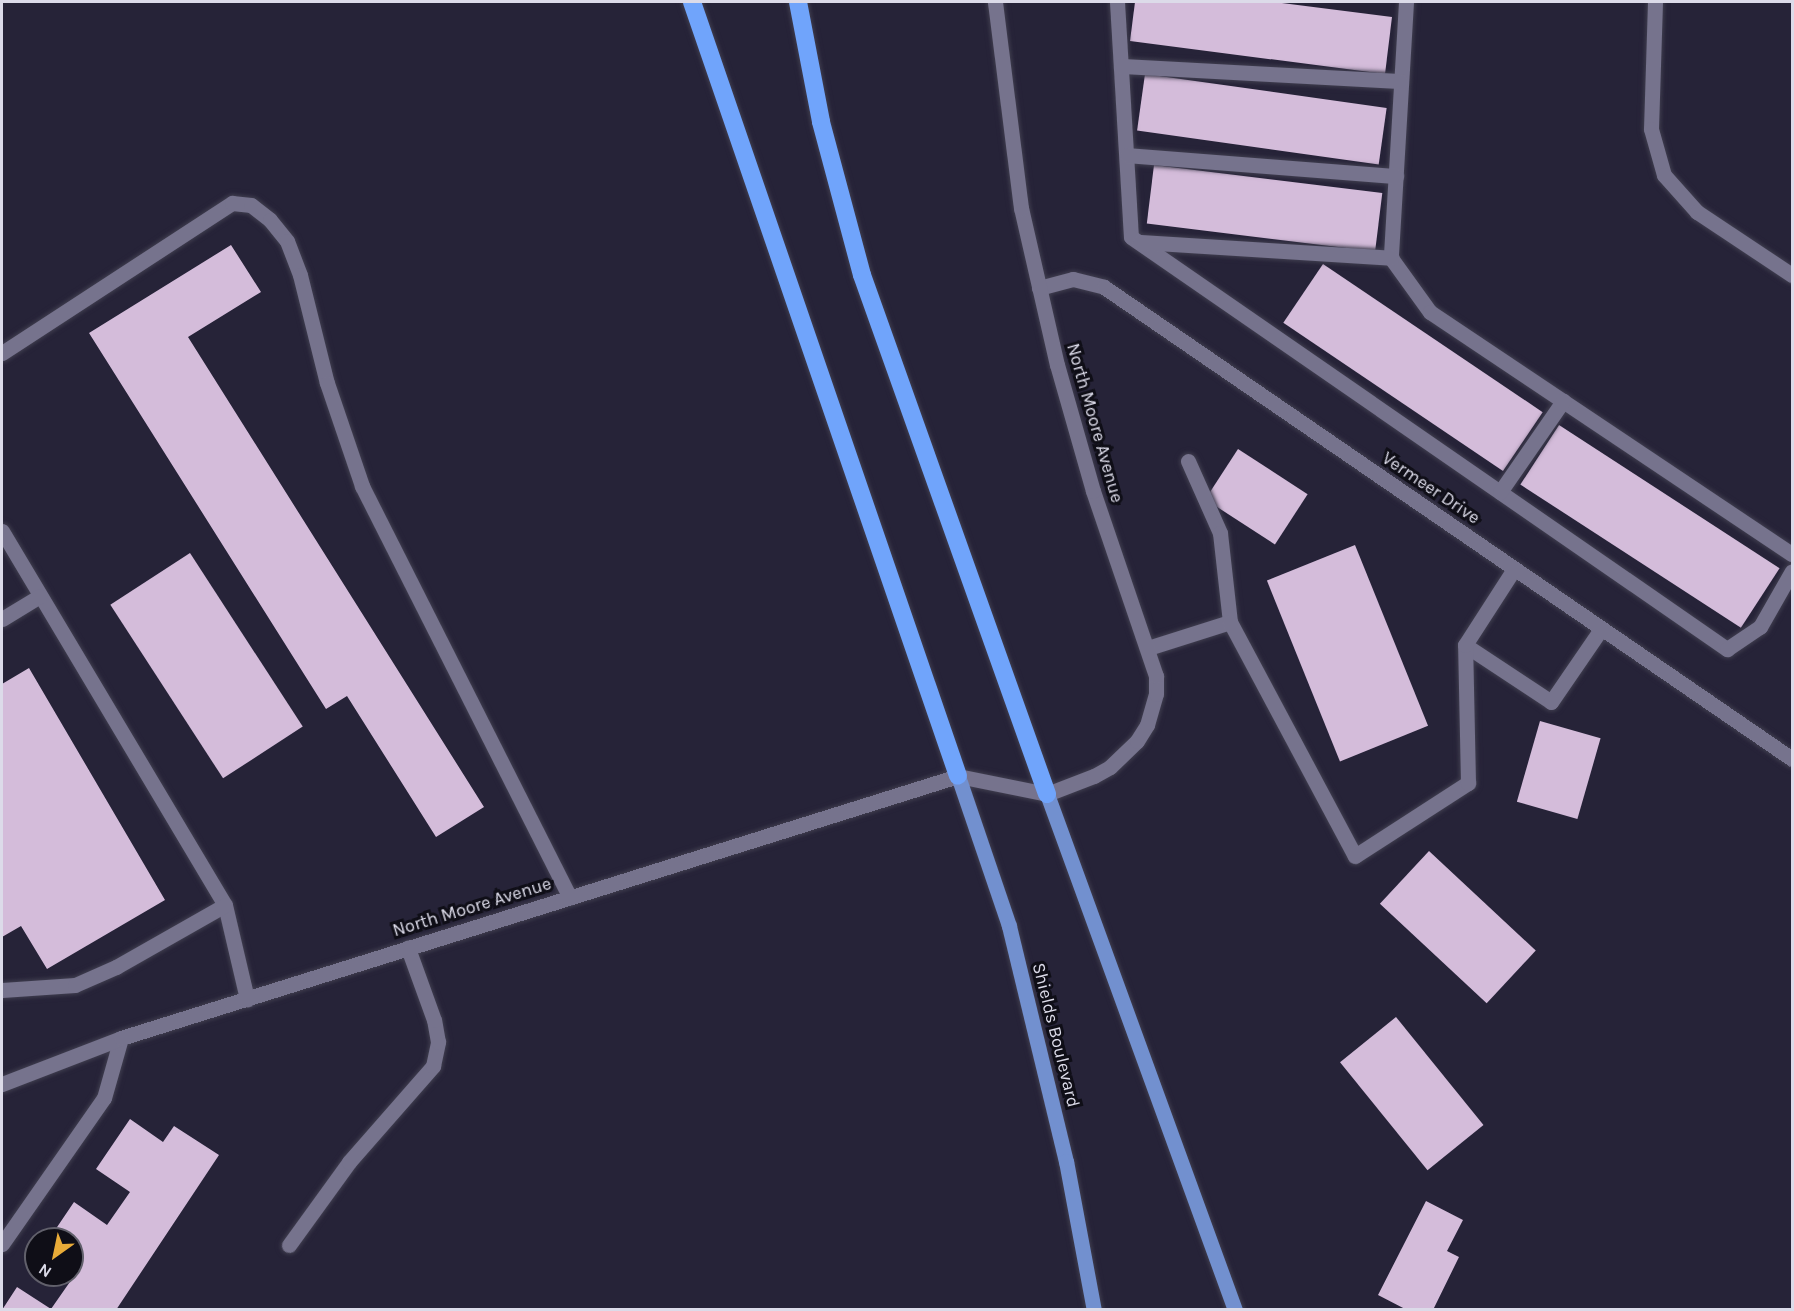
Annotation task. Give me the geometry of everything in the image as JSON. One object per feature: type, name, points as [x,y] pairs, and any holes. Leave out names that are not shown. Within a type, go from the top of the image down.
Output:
[{"type":"highway","points":[[692,2],[957,776]]},
{"type":"highway","points":[[798,2],[821,122],[862,274],[1047,794]]},
{"type":"main road","name":"Shields Boulevard","points":[[957,776],[1009,926],[1066,1161],[1094,1310]]},
{"type":"main road","points":[[1047,794],[1235,1310]]},
{"type":"street","name":"North Moore Avenue","points":[[995,2],[1021,208],[1039,288],[1076,436],[1156,676],[1156,694],[1147,726],[1137,741],[1110,767],[1047,794]]},
{"type":"street","points":[[1117,2],[1131,237],[1727,649],[1760,627],[1792,571]]},
{"type":"street","points":[[1406,2],[1391,258],[1430,312],[1792,554]]},
{"type":"street","points":[[1655,2],[1651,129],[1664,175],[1696,212],[1792,275]]},
{"type":"street","points":[[1121,66],[1401,81]]},
{"type":"street","points":[[1126,155],[1396,176]]},
{"type":"street","points":[[2,353],[232,203],[251,205],[270,220],[287,241],[300,274],[327,383],[362,486],[570,897]]},
{"type":"street","points":[[1139,242],[1391,258]]},
{"type":"street","name":"Vermeer Drive","points":[[1039,288],[1073,279],[1104,287],[1792,759]]},
{"type":"street","points":[[1500,492],[1563,401]]},
{"type":"street","points":[[1188,460],[1220,533],[1230,622],[1355,856],[1468,783],[1464,645],[1514,569]]},
{"type":"street","points":[[2,531],[225,905],[247,999]]},
{"type":"street","points":[[2,619],[40,596]]},
{"type":"street","points":[[1148,648],[1230,622]]},
{"type":"street","points":[[1464,645],[1551,702],[1601,629]]},
{"type":"street","points":[[957,776],[1047,794]]},
{"type":"street","name":"North Moore Avenue","points":[[2,1084],[121,1038],[957,776]]},
{"type":"street","points":[[2,990],[75,985],[116,967],[225,905]]},
{"type":"street","points":[[289,1245],[349,1162],[433,1066],[438,1042],[434,1020],[408,948]]},
{"type":"street","points":[[2,1244],[105,1098],[121,1038]]},
{"type":"building","points":[[1135,2],[1274,2],[1392,17],[1385,74],[1130,41]]},
{"type":"building","points":[[1145,74],[1387,108],[1379,164],[1137,130]]},
{"type":"building","points":[[1154,165],[1382,193],[1375,252],[1147,224]]},
{"type":"building","points":[[231,245],[261,292],[188,337],[484,807],[436,837],[347,696],[326,709],[89,333]]},
{"type":"building","points":[[1323,264],[1543,412],[1503,471],[1283,323]]},
{"type":"building","points":[[1559,425],[1780,568],[1741,628],[1520,485]]},
{"type":"building","points":[[1238,449],[1308,494],[1275,545],[1205,499]]},
{"type":"building","points":[[1355,545],[1428,726],[1340,761],[1267,581]]},
{"type":"building","points":[[190,553],[303,727],[223,778],[110,605]]},
{"type":"building","points":[[29,668],[165,900],[47,969],[21,926],[2,937],[2,684]]},
{"type":"building","points":[[1540,721],[1601,738],[1577,819],[1517,802]]},
{"type":"building","points":[[1429,851],[1536,951],[1487,1003],[1380,904]]},
{"type":"building","points":[[1396,1017],[1483,1125],[1428,1170],[1340,1062]]},
{"type":"building","points":[[130,1119],[163,1142],[174,1126],[219,1155],[116,1310],[2,1310],[17,1287],[51,1309],[66,1287],[84,1287],[84,1227],[57,1227],[74,1202],[107,1225],[130,1192],[96,1169]]},
{"type":"building","points":[[1426,1201],[1463,1220],[1447,1251],[1459,1257],[1433,1310],[1407,1310],[1378,1295]]}]
